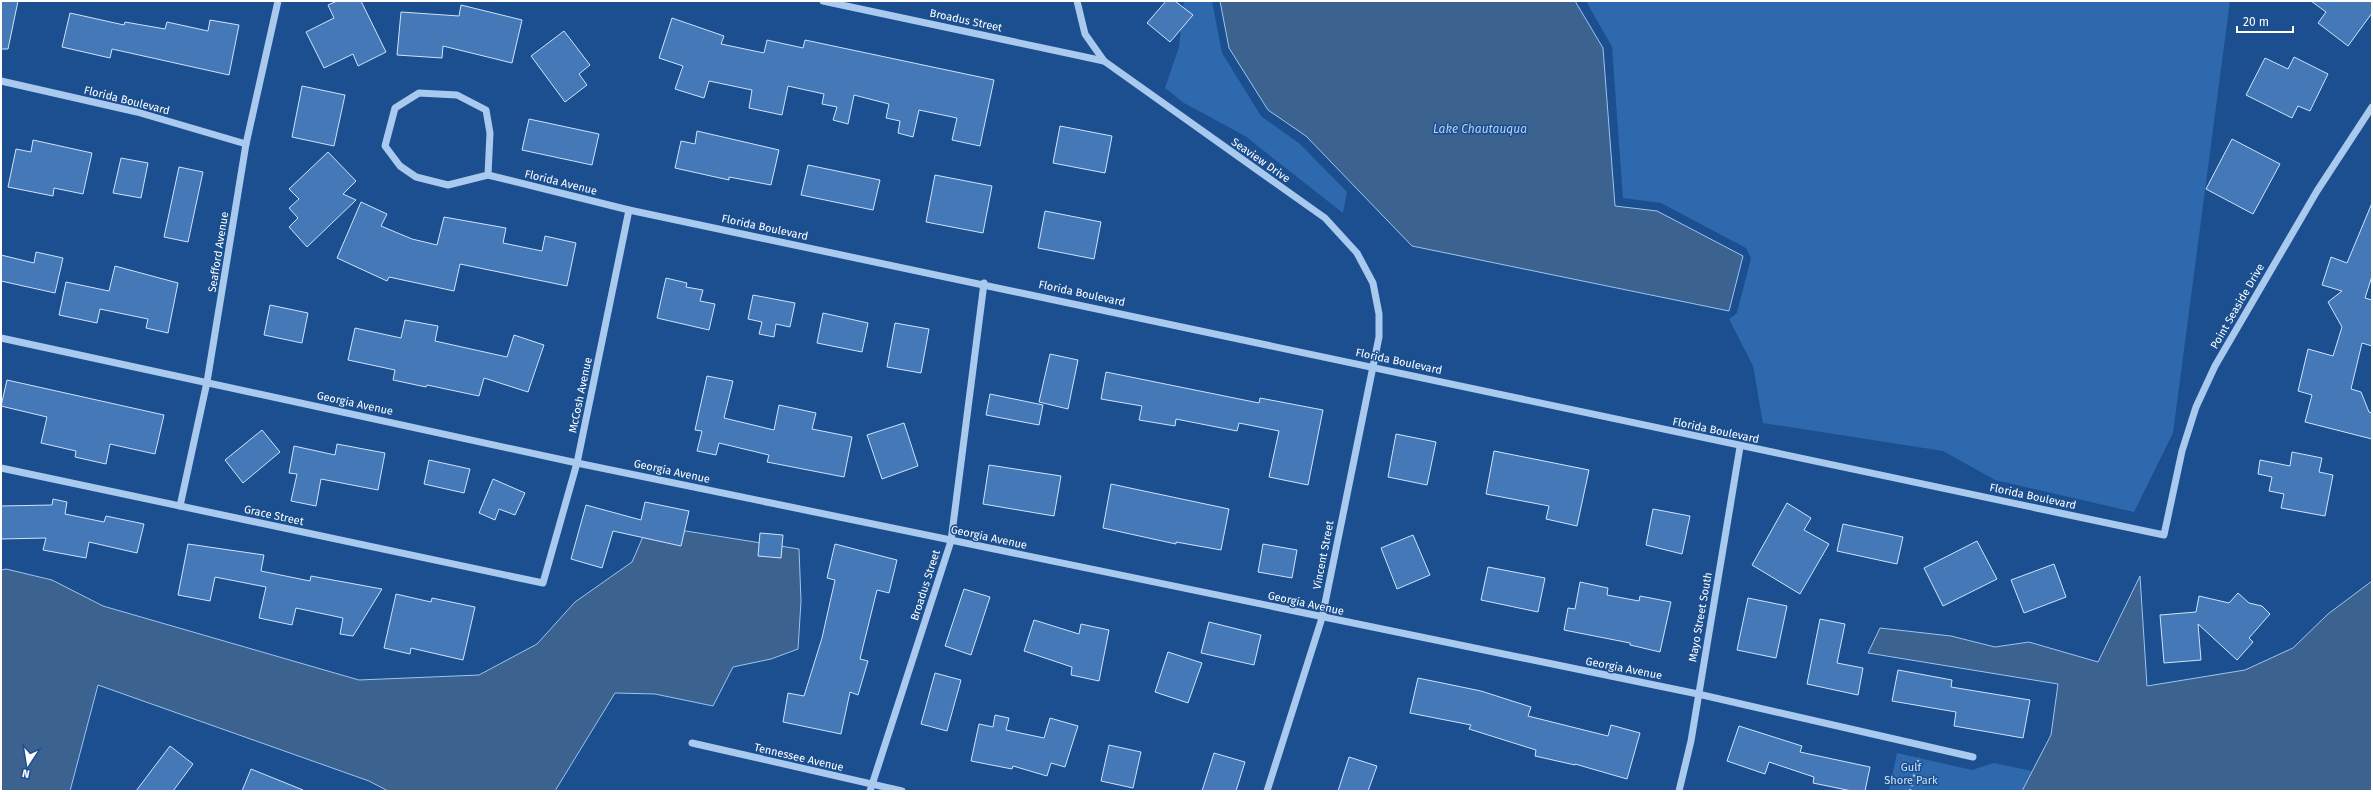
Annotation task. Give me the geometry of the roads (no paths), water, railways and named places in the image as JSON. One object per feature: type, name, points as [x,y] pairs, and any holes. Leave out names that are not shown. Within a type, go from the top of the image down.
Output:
[{"type":"street","name":"Seafford Avenue","points":[[180,506],[208,382],[246,144],[278,1]]},
{"type":"street","name":"Broadus Street","points":[[823,1],[1104,61]]},
{"type":"street","name":"Seaview Drive","points":[[1077,1],[1086,34],[1104,61],[1325,218],[1357,253],[1373,282],[1379,314],[1379,336],[1371,366]]},
{"type":"street","name":"Florida Boulevard","points":[[1,81],[137,112],[246,144]]},
{"type":"street","name":"Florida Avenue","points":[[488,175],[490,133],[486,110],[457,95],[419,93],[394,108],[388,128],[385,146],[400,166],[416,177],[448,185],[488,175],[629,210]]},
{"type":"street","name":"Point Seaside Drive","points":[[2164,535],[2182,451],[2196,407],[2215,366],[2317,191],[2372,107]]},
{"type":"street","name":"Florida Boulevard","points":[[629,210],[2164,535]]},
{"type":"street","name":"McCosh Avenue","points":[[543,583],[577,462],[629,210]]},
{"type":"street","name":"Broadus Street","points":[[871,788],[952,540],[984,284]]},
{"type":"street","name":"Georgia Avenue","points":[[1,338],[577,462],[1322,618],[1698,694],[1973,757]]},
{"type":"street","name":"Vincent Street","points":[[1267,791],[1322,618],[1371,366]]},
{"type":"street","name":"Mayo Street South","points":[[1678,791],[1691,741],[1740,446]]},
{"type":"street","name":"Grace Street","points":[[1,468],[543,583]]},
{"type":"street","name":"Tennessee Avenue","points":[[692,744],[871,788],[902,791]]},
{"type":"water","name":"Lake Chautauqua","points":[[1220,1],[1575,1],[1603,48],[1615,206],[1657,211],[1743,256],[1729,311],[1412,246],[1306,136],[1268,110],[1229,48]]},
{"type":"water","points":[[648,525],[799,549],[801,601],[798,649],[771,659],[733,667],[713,706],[655,694],[615,693],[555,791],[388,791],[369,781],[98,685],[70,791],[1,791],[1,570],[6,569],[52,580],[103,606],[359,680],[479,675],[537,644],[575,602],[632,562]]},
{"type":"water","points":[[2140,576],[2147,686],[2245,670],[2293,648],[2328,614],[2372,581],[2372,791],[2022,791],[2051,735],[2058,684],[1868,653],[1880,628],[1951,636],[1995,647],[2029,642],[2098,662]]},
{"type":"park label","name":"Gulf Shore Park","points":[[1911,773]]}]
